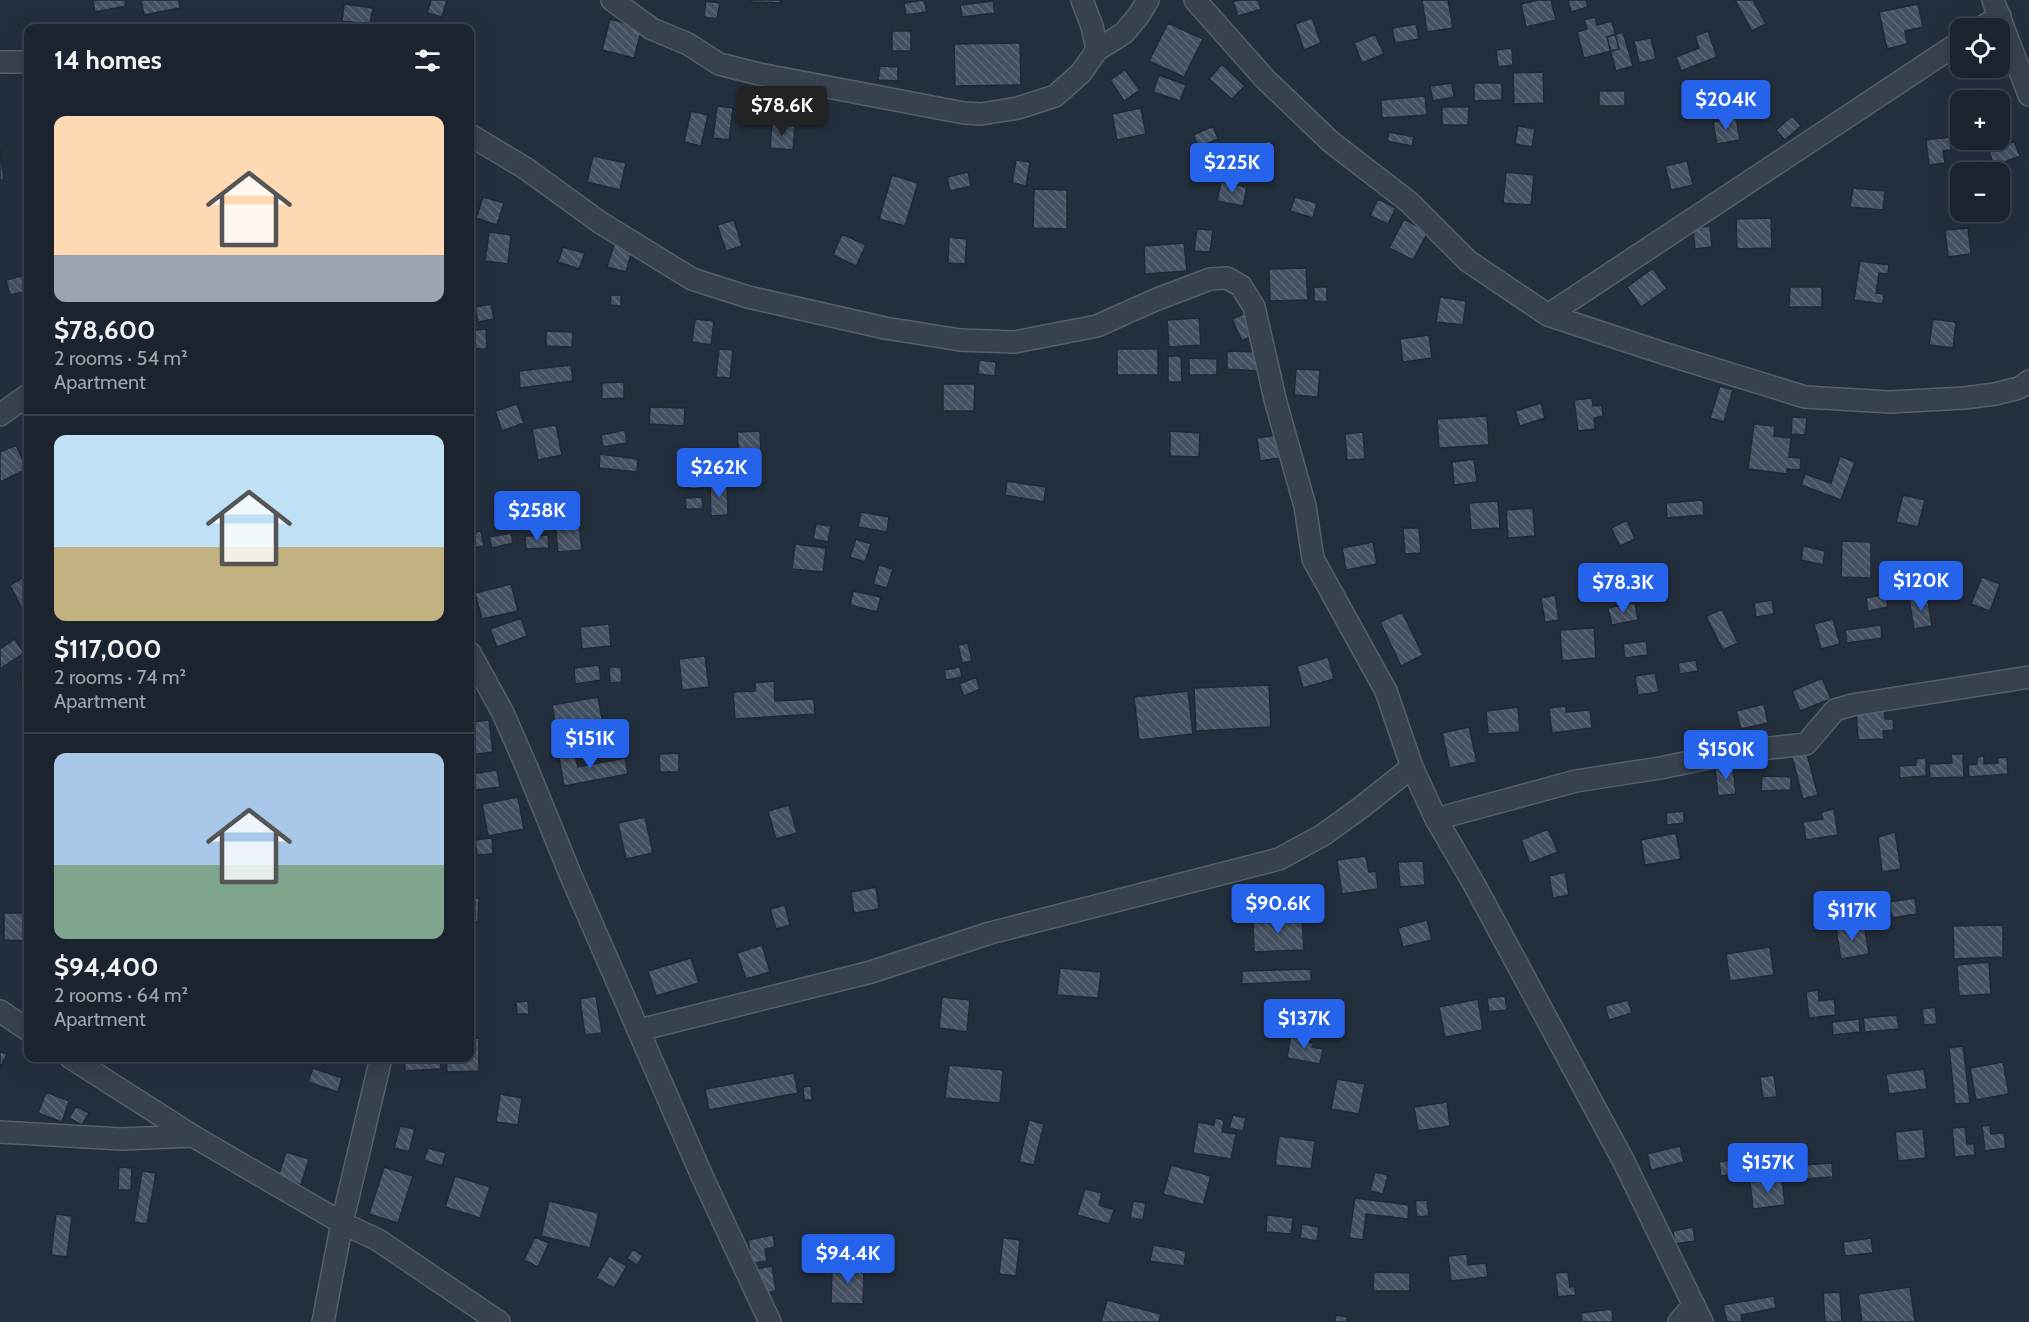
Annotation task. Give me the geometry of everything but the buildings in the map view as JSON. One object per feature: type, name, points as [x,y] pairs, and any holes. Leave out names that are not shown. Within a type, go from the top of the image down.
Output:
[{"type":"street","points":[[612,0],[652,29],[688,44],[719,64],[759,74],[964,113],[981,114],[1018,108],[1055,96],[1081,73],[1097,50],[1124,33],[1148,0]]},
{"type":"street","points":[[1082,0],[1092,26],[1097,50]]},
{"type":"street","points":[[1195,0],[1265,79],[1331,142],[1409,202],[1468,261],[1548,315],[1806,397],[1890,402],[1964,398],[2019,388],[2029,381]]},
{"type":"street","points":[[1996,8],[2029,94]]},
{"type":"street","points":[[1548,315],[1950,49]]},
{"type":"street","points":[[0,62],[24,62]]},
{"type":"street","points":[[474,137],[525,168],[601,223],[692,279],[748,297],[885,328],[960,340],[1016,342],[1097,326],[1210,279],[1227,278],[1241,286],[1254,307],[1276,403],[1305,506],[1313,559],[1386,691],[1412,767],[1436,819],[1474,884],[1623,1160],[1698,1314],[1679,1322]]},
{"type":"street","points":[[0,415],[24,398]]},
{"type":"street","points":[[474,660],[503,713],[571,876],[702,1176],[770,1322]]},
{"type":"street","points":[[1436,819],[1576,781],[1660,768],[1743,751],[1806,744],[1835,710],[1852,705],[2029,677]]},
{"type":"street","points":[[639,1030],[871,972],[990,933],[1279,859],[1339,823],[1412,767]]},
{"type":"street","points":[[0,1011],[24,1027]]},
{"type":"street","points":[[77,1062],[193,1136],[342,1223],[378,1240],[500,1322]]},
{"type":"street","points":[[322,1322],[342,1223],[380,1062]]},
{"type":"street","points":[[0,1132],[121,1139],[193,1136]]}]
